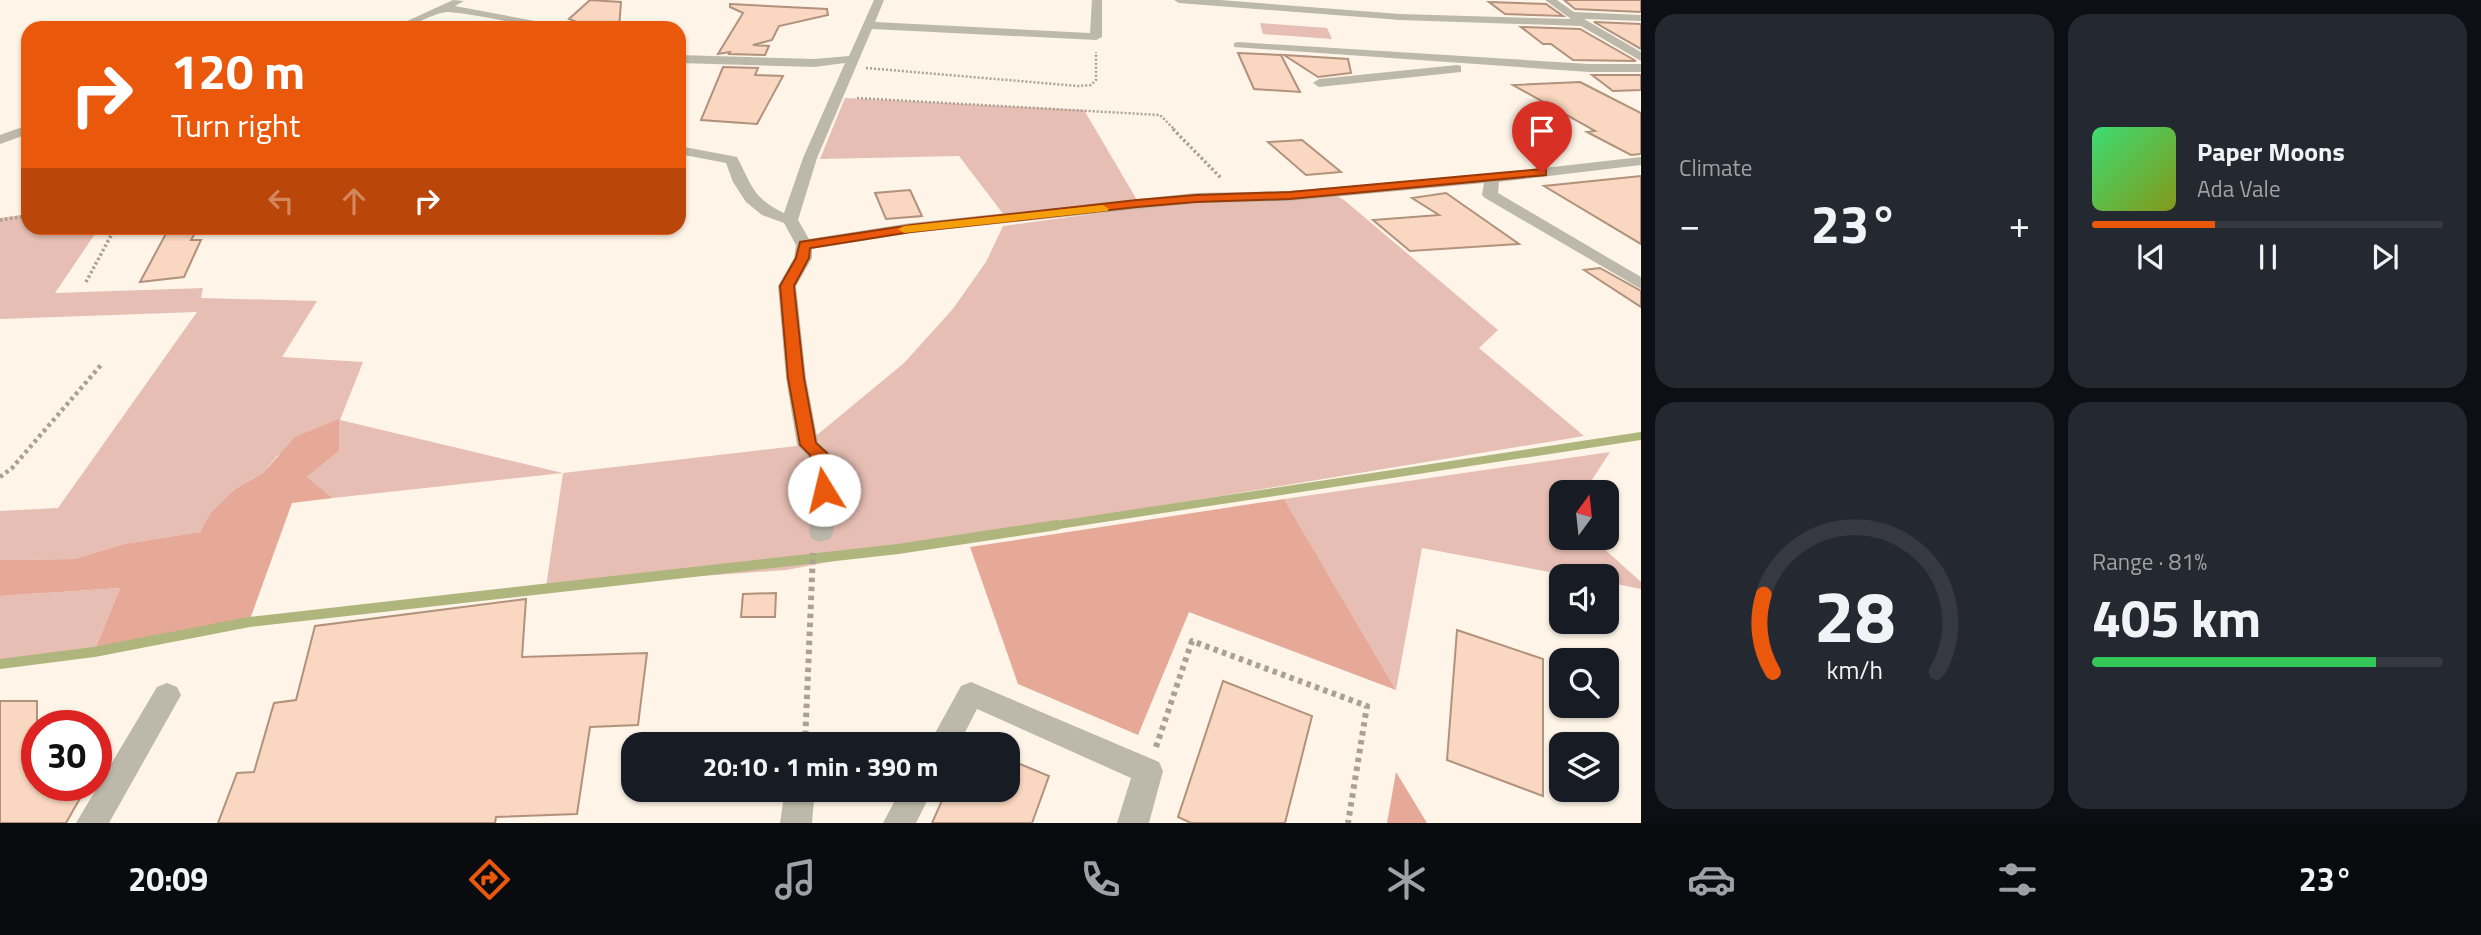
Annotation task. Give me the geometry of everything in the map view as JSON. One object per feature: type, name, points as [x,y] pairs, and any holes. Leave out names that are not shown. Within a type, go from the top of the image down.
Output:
[{"type":"street","points":[[790,220],[810,158],[879,0]]},
{"type":"street","points":[[868,25],[1096,37],[1097,0]]},
{"type":"street","points":[[1179,0],[1460,20],[1583,23]]},
{"type":"street","points":[[1334,0],[1345,13]]},
{"type":"street","points":[[1550,0],[1641,57]]},
{"type":"street","points":[[431,1],[526,21]]},
{"type":"street","points":[[413,21],[453,4]]},
{"type":"street","points":[[1445,7],[1460,20]]},
{"type":"street","points":[[1571,15],[1641,18]]},
{"type":"street","points":[[1238,45],[1641,68]]},
{"type":"street","points":[[686,59],[852,63]]},
{"type":"street","points":[[1319,83],[1518,63]]},
{"type":"street","points":[[0,140],[21,132]]},
{"type":"street","points":[[686,151],[732,160],[738,182],[757,205],[772,215],[790,220],[804,245],[803,258],[787,286],[808,445],[818,453],[824,490],[821,533]]},
{"type":"street","points":[[804,245],[911,228],[1184,199],[1290,196],[1492,178],[1641,161]]},
{"type":"street","points":[[1492,178],[1490,195],[1641,284]]},
{"type":"street","points":[[950,732],[971,694],[1148,771],[1133,823]]},
{"type":"street","points":[[92,823],[167,695]]},
{"type":"street","points":[[796,823],[798,802]]},
{"type":"street","points":[[899,823],[911,802]]},
{"type":"path","points":[[852,63],[926,75],[1091,85],[1096,80],[1096,37]]},
{"type":"path","points":[[838,97],[1160,114],[1239,197]]},
{"type":"path","points":[[0,220],[21,217]]},
{"type":"path","points":[[86,282],[112,235]]},
{"type":"path","points":[[0,477],[12,468],[101,365]]},
{"type":"path","points":[[806,732],[811,593],[815,565],[812,550]]},
{"type":"path","points":[[1148,771],[1192,641],[1367,706],[1349,823]]},
{"type":"shaded area","points":[[1260,23],[1327,28],[1332,39],[1263,34]]},
{"type":"shaded area","points":[[845,98],[1084,110],[1137,200],[1004,215],[959,156],[820,159]]},
{"type":"shaded area","points":[[1329,192],[1344,200],[1498,330],[1479,348],[1584,436],[898,549],[786,570],[546,587],[563,473],[805,445],[904,363],[952,310],[986,262],[1003,226],[1144,207]]},
{"type":"shaded area","points":[[21,215],[21,235],[94,235],[55,293],[203,288],[201,298],[317,301],[282,357],[363,362],[340,420],[563,473],[333,498],[307,477],[339,451],[339,420],[277,456],[263,473],[235,489],[210,513],[200,532],[124,544],[74,559],[0,560],[0,511],[58,508],[197,312],[0,319],[0,218]]},
{"type":"shaded area","points":[[339,419],[339,451],[307,477],[333,498],[292,503],[249,622],[94,652],[120,588],[0,596],[0,560],[74,559],[124,544],[200,532],[210,513],[235,489],[263,473],[295,437]]},
{"type":"shaded area","points":[[1610,452],[1592,480],[1549,480],[1549,550],[1605,550],[1641,582],[1641,589],[1619,584],[1619,564],[1549,564],[1549,572],[1422,548],[1396,690],[1284,499]]},
{"type":"shaded area","points":[[1284,499],[1396,690],[1189,612],[1138,735],[1018,684],[970,547]]},
{"type":"shaded area","points":[[120,588],[94,652],[0,664],[0,596]]},
{"type":"shaded area","points":[[1396,772],[1427,823],[1387,823]]},
{"type":"building","points":[[590,0],[621,2],[620,21],[569,19]]},
{"type":"building","points":[[1564,0],[1641,0],[1641,12],[1575,9]]},
{"type":"building","points":[[1489,2],[1546,4],[1563,16],[1505,14]]},
{"type":"building","points":[[730,4],[827,9],[828,15],[779,26],[772,40],[753,45],[769,46],[765,55],[729,54],[730,52],[718,54],[743,13],[730,7]]},
{"type":"building","points":[[1594,22],[1641,24],[1641,49]]},
{"type":"building","points":[[1521,27],[1580,29],[1636,61],[1573,60],[1551,44],[1543,44]]},
{"type":"building","points":[[1238,53],[1281,55],[1300,92],[1254,89]]},
{"type":"building","points":[[1284,55],[1348,59],[1351,73],[1318,77]]},
{"type":"building","points":[[723,67],[758,68],[755,75],[783,76],[757,124],[701,120]]},
{"type":"building","points":[[1592,75],[1641,75],[1641,90],[1613,91]]},
{"type":"building","points":[[1580,82],[1641,113],[1641,154],[1631,155],[1587,132],[1595,131],[1513,85]]},
{"type":"building","points":[[1302,140],[1341,172],[1306,175],[1268,142]]},
{"type":"building","points":[[1641,176],[1641,244],[1544,186]]},
{"type":"building","points":[[910,190],[922,216],[886,219],[875,193]]},
{"type":"building","points":[[1446,193],[1519,244],[1410,251],[1373,220],[1439,215],[1412,198]]},
{"type":"building","points":[[165,235],[194,235],[191,240],[201,240],[184,277],[140,282]]},
{"type":"building","points":[[1600,268],[1641,291],[1641,307],[1584,270]]},
{"type":"building","points":[[776,593],[775,617],[741,617],[743,594]]},
{"type":"building","points":[[526,599],[522,657],[647,653],[638,725],[590,727],[577,814],[496,817],[495,823],[218,823],[237,773],[254,772],[274,703],[296,700],[315,626]]},
{"type":"building","points":[[1457,630],[1543,659],[1543,796],[1447,760]]},
{"type":"building","points":[[1223,681],[1312,716],[1285,823],[1191,823],[1178,817]]},
{"type":"building","points":[[0,701],[37,701],[37,710],[21,710],[21,801],[78,801],[66,823],[0,823]]},
{"type":"building","points":[[1020,764],[1049,776],[1032,823],[932,823],[941,802],[1020,802]]},
{"type":"waterway","points":[[1045,527],[1641,436]]},
{"type":"waterway","points":[[0,664],[94,652],[249,622],[898,549],[1057,525]]},
{"type":"slow traffic","points":[[904,229],[1103,209]]},
{"type":"route","points":[[824,490],[818,453],[808,445],[796,378],[787,286],[803,258],[804,245],[911,228],[1196,198],[1290,196],[1542,173]]}]
